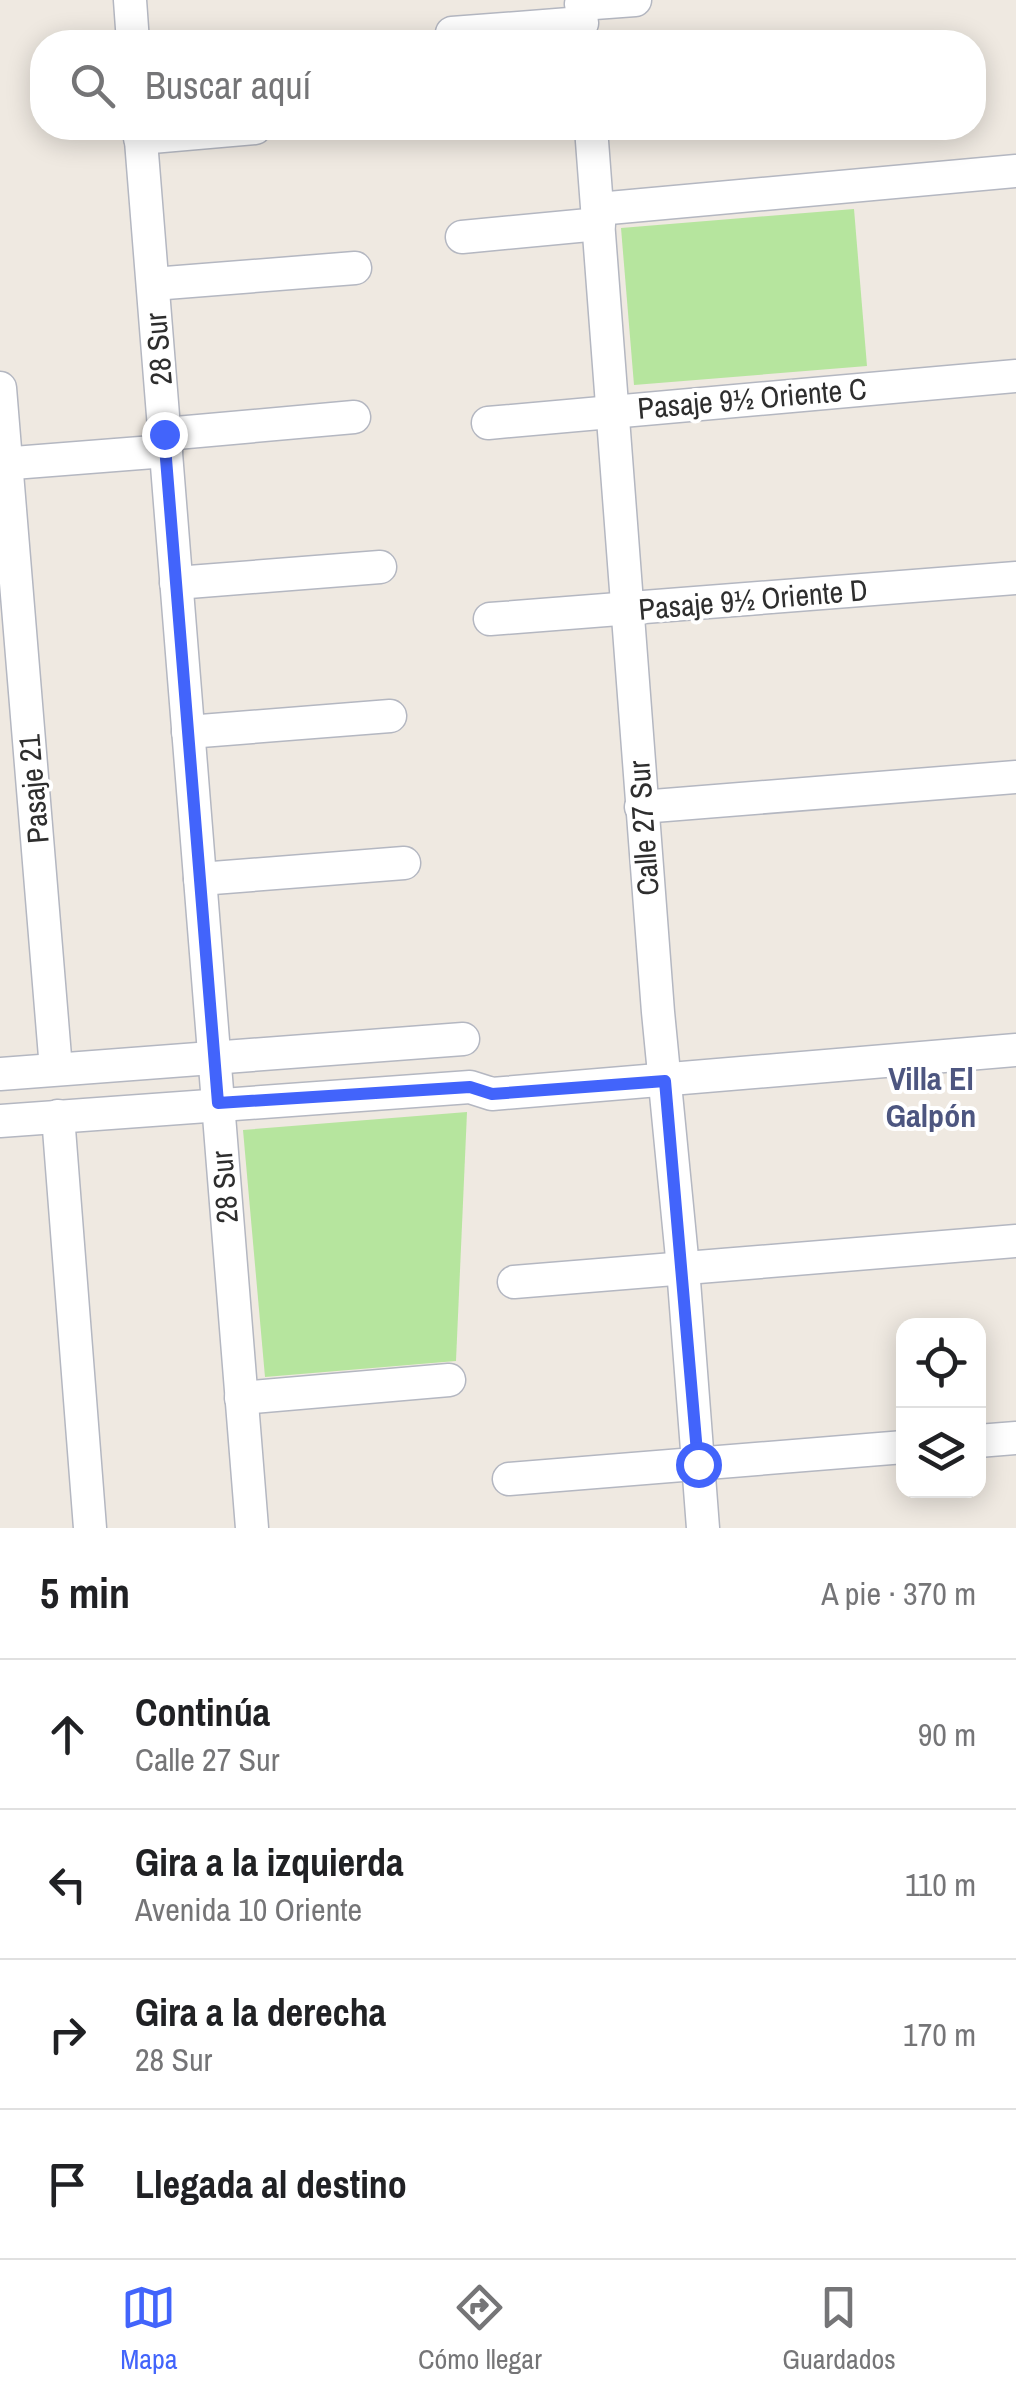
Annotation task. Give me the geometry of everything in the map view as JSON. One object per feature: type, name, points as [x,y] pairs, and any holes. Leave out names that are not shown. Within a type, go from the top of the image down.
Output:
[{"type":"street","points":[[130,0],[132,30]]},
{"type":"street","points":[[483,30],[582,17],[635,0]]},
{"type":"street","name":"28 Sur","points":[[141,140],[252,1528]]},
{"type":"street","name":"Calle 27 Sur","points":[[592,140],[642,807],[703,1528]]},
{"type":"street","points":[[462,237],[598,216],[1016,171]]},
{"type":"street","points":[[152,284],[354,268]]},
{"type":"street","name":"Pasaje 9½ Oriente C","points":[[488,424],[1016,376]]},
{"type":"street","name":"Pasaje 21","points":[[0,388],[3,464],[56,1069]]},
{"type":"street","points":[[3,464],[354,417]]},
{"type":"street","points":[[176,583],[380,567]]},
{"type":"street","name":"Pasaje 9½ Oriente D","points":[[490,619],[1016,578]]},
{"type":"street","points":[[188,732],[390,716]]},
{"type":"street","points":[[642,807],[1016,777]]},
{"type":"street","points":[[200,880],[404,863]]},
{"type":"street","points":[[0,1074],[463,1039]]},
{"type":"street","points":[[0,1121],[470,1087],[492,1094],[1016,1050]]},
{"type":"street","points":[[58,1116],[90,1528]]},
{"type":"street","points":[[514,1282],[1016,1240]]},
{"type":"street","points":[[242,1398],[450,1380]]},
{"type":"street","points":[[986,1441],[1016,1438]]},
{"type":"street","points":[[509,1479],[896,1449]]},
{"type":"green space","points":[[854,209],[867,366],[634,385],[621,228]]},
{"type":"green space","points":[[467,1112],[456,1361],[265,1377],[243,1130]]},
{"type":"district","name":"Villa El Galpón","points":[[931,1096]]},
{"type":"route","points":[[164,434],[218,1103],[470,1087],[492,1094],[665,1081],[698,1464]]}]
